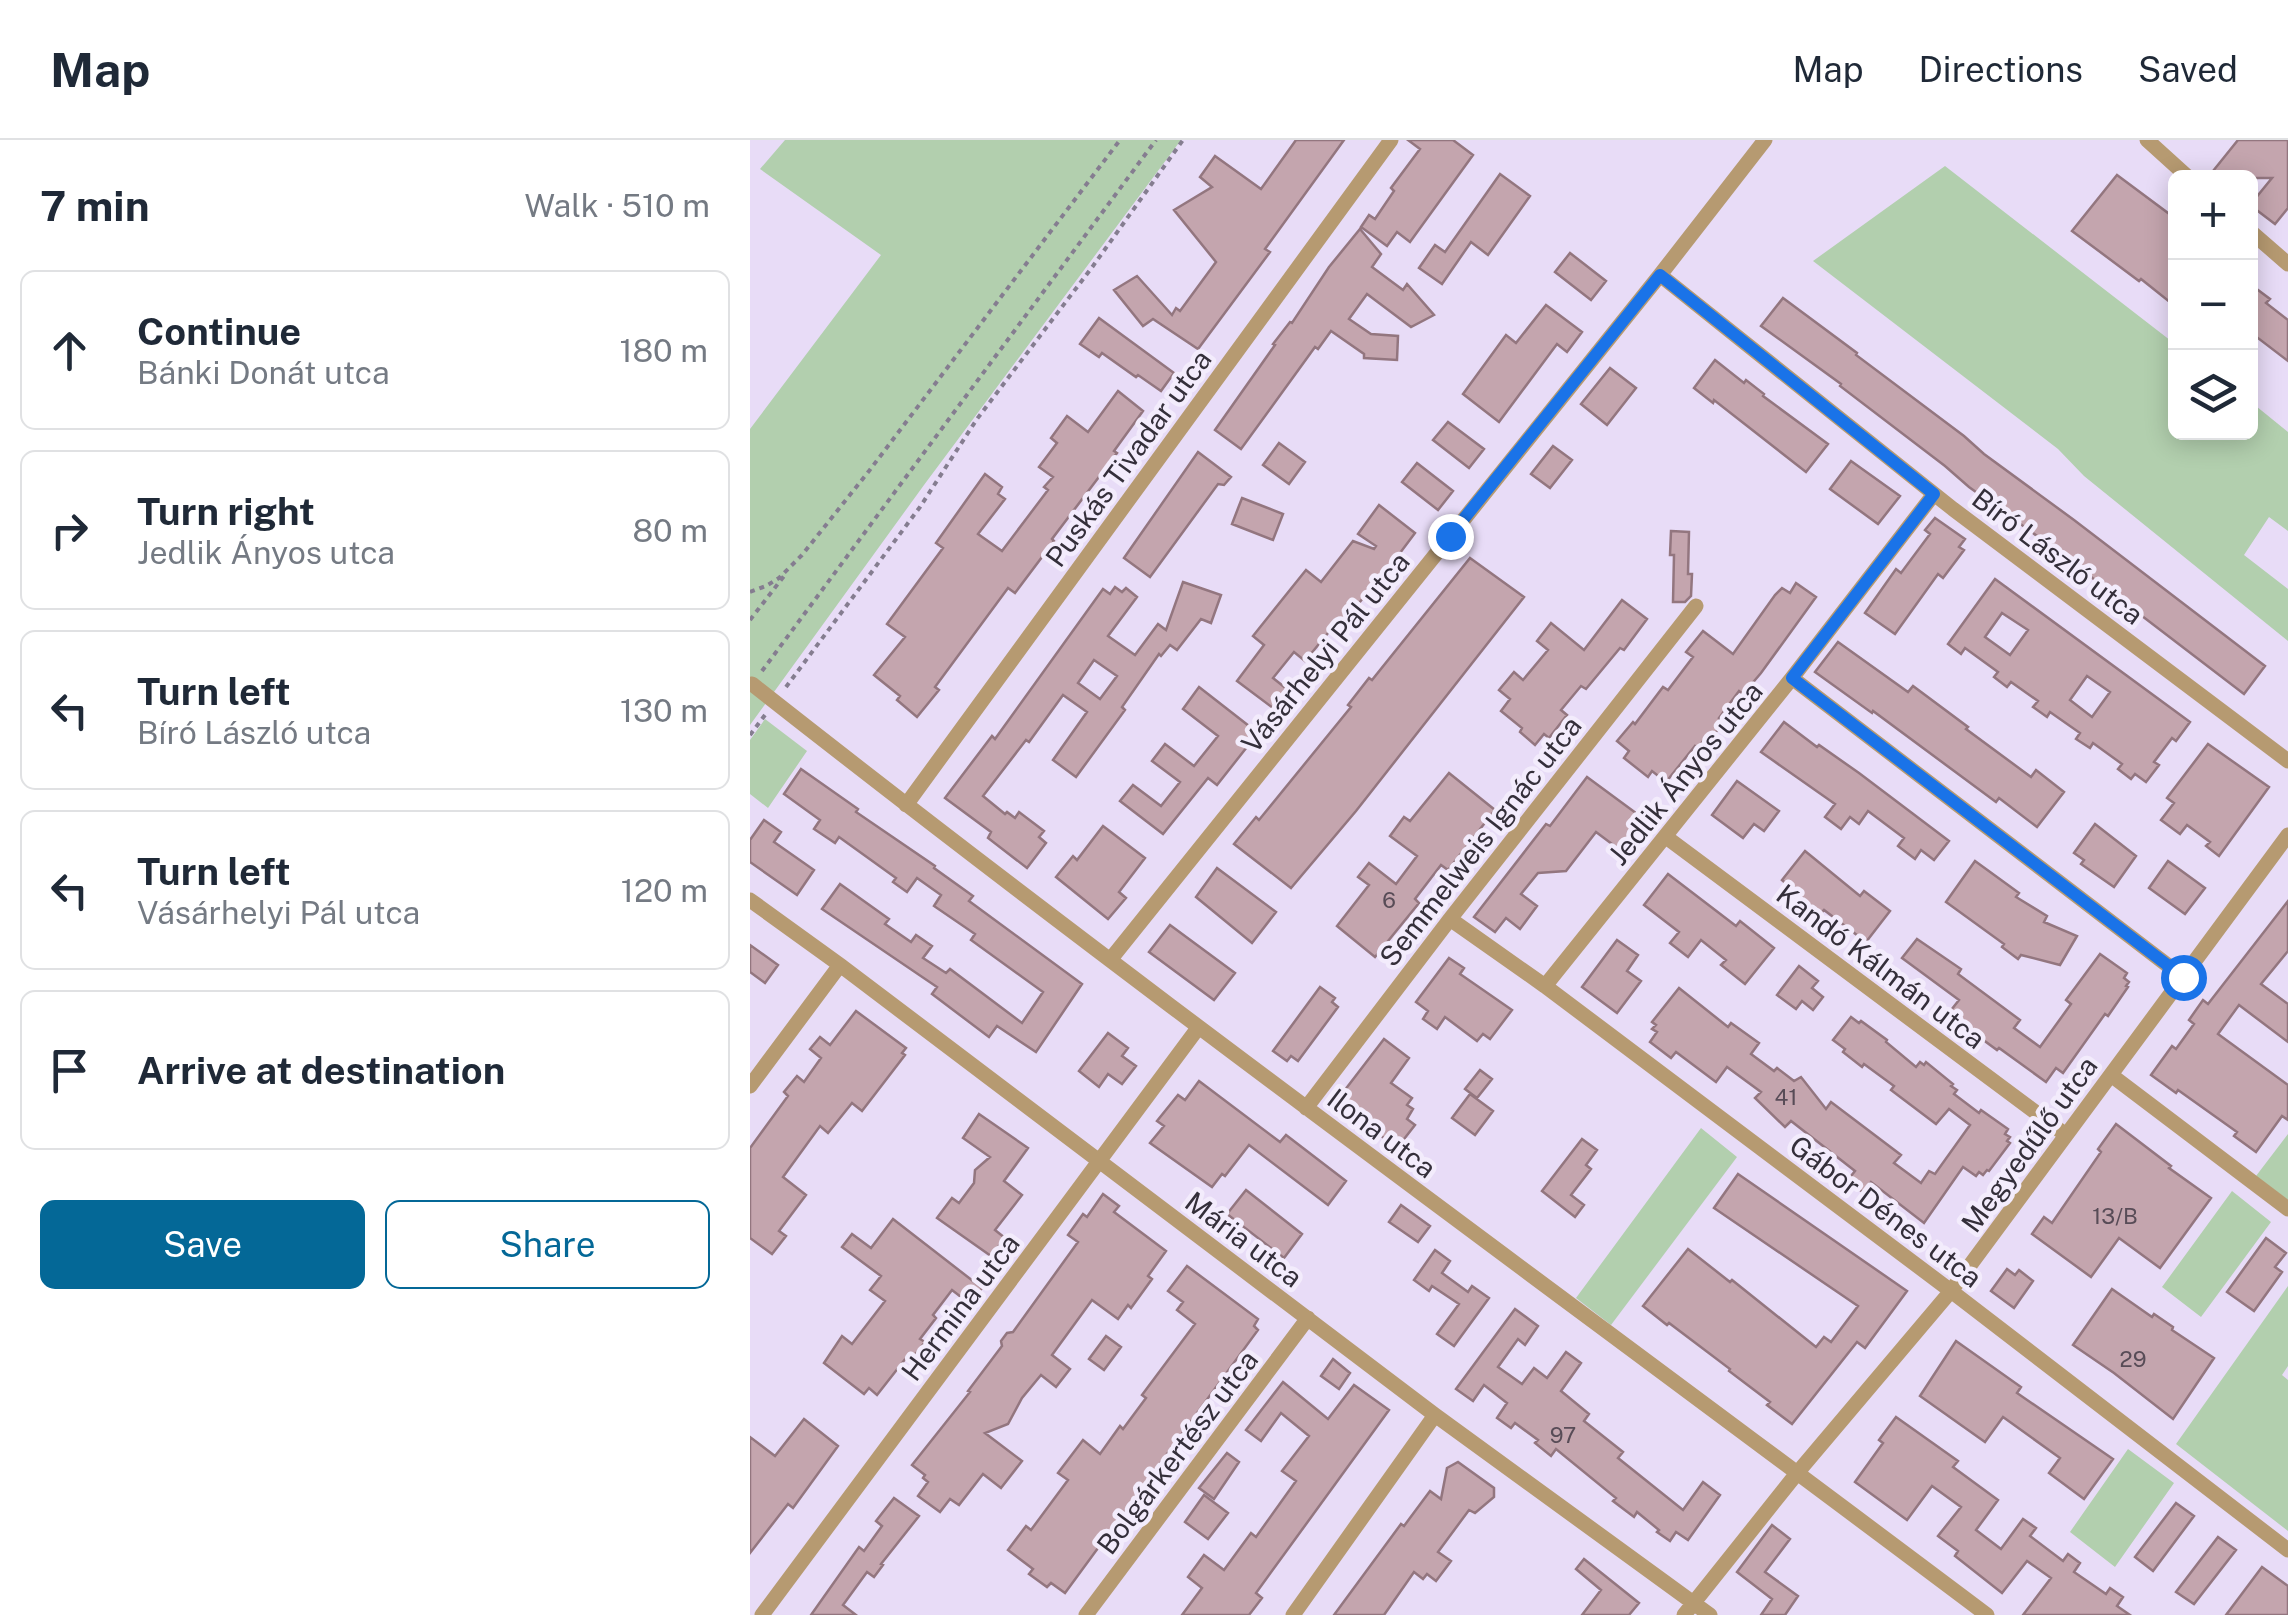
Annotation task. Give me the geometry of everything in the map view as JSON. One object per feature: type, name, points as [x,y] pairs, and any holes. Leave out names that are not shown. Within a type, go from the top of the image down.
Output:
[{"type":"street","name":"Puskás Tivadar utca","points":[[906,805],[1391,140]]},
{"type":"street","name":"Vásárhelyi Pál utca","points":[[1110,960],[1765,140]]},
{"type":"street","points":[[2147,140],[2180,170]]},
{"type":"street","points":[[2258,238],[2288,264]]},
{"type":"street","name":"Bíró László utca","points":[[1660,275],[1934,494],[2288,761]]},
{"type":"street","name":"Jedlik Ányos utca","points":[[1546,986],[1934,494]]},
{"type":"street","name":"Semmelweis Ignác utca","points":[[1306,1108],[1696,606]]},
{"type":"street","points":[[1792,678],[2183,977]]},
{"type":"street","name":"Ilona utca","points":[[752,684],[1198,1028],[1987,1615]]},
{"type":"street","name":"Megyedűlő utca","points":[[1688,1609],[1951,1291],[2288,835]]},
{"type":"street","name":"Kandó Kálmán utca","points":[[1666,837],[2066,1134]]},
{"type":"street","name":"Mária utca","points":[[750,900],[1308,1318],[1688,1609],[1710,1615]]},
{"type":"street","name":"Gábor Dénes utca","points":[[1450,919],[1546,986],[2288,1550]]},
{"type":"street","points":[[750,1086],[840,965]]},
{"type":"street","name":"Hermina utca","points":[[762,1615],[1198,1028]]},
{"type":"street","points":[[2110,1075],[2288,1210]]},
{"type":"street","name":"Bolgárkertész utca","points":[[1086,1615],[1308,1318]]},
{"type":"street","points":[[1293,1615],[1435,1415]]},
{"type":"path","points":[[750,592],[766,586],[802,555],[1120,140]]},
{"type":"path","points":[[752,684],[1156,140]]},
{"type":"path","points":[[750,735],[920,506],[976,418],[1094,266],[1183,140]]},
{"type":"path","points":[[750,620],[790,567]]},
{"type":"green space","points":[[785,140],[1181,140],[750,725],[750,429],[881,255],[760,169]]},
{"type":"green space","points":[[1945,166],[2168,339],[2168,440],[2258,440],[2258,408],[2288,432],[2288,531],[2269,517],[2244,555],[2288,589],[2288,641],[2084,476],[2058,449],[1813,261]]},
{"type":"green space","points":[[765,719],[807,751],[768,808],[750,794],[750,740]]},
{"type":"green space","points":[[1701,1128],[1737,1157],[1611,1325],[1576,1298]]},
{"type":"green space","points":[[2288,1134],[2288,1200],[2256,1176]]},
{"type":"green space","points":[[2232,1191],[2271,1222],[2201,1317],[2162,1287]]},
{"type":"green space","points":[[2288,1286],[2288,1366],[2282,1375],[2288,1380],[2288,1531],[2176,1444]]},
{"type":"green space","points":[[2128,1449],[2174,1483],[2115,1567],[2070,1532]]},
{"type":"building","points":[[1296,140],[1344,140],[1265,249],[1270,252],[1198,349],[1153,319],[1143,326],[1114,290],[1137,276],[1172,315],[1176,308],[1180,311],[1216,262],[1174,210],[1212,187],[1200,177],[1215,156],[1261,189]]},
{"type":"building","points":[[1408,140],[1453,140],[1473,155],[1410,242],[1397,232],[1387,246],[1361,227],[1369,215],[1375,219],[1394,191],[1391,188],[1420,149]]},
{"type":"building","points":[[2238,140],[2288,140],[2288,208],[2275,224],[2258,211],[2258,195],[2272,178],[2258,178],[2258,170],[2214,170]]},
{"type":"building","points":[[1500,174],[1530,196],[1488,255],[1471,242],[1442,284],[1419,268],[1435,245],[1445,252]]},
{"type":"building","points":[[2117,175],[2168,213],[2168,301],[2141,279],[2072,231]]},
{"type":"building","points":[[1360,229],[1381,254],[1372,267],[1403,290],[1407,284],[1434,315],[1411,327],[1367,294],[1349,319],[1371,334],[1398,336],[1397,360],[1364,358],[1364,354],[1331,331],[1318,349],[1315,347],[1241,449],[1215,430],[1273,344]]},
{"type":"building","points":[[1570,253],[1606,281],[1591,300],[1555,272]]},
{"type":"building","points":[[2258,290],[2270,299],[2266,303],[2288,320],[2288,361],[2258,338]]},
{"type":"building","points":[[1783,298],[2265,666],[2244,694],[1761,326]]},
{"type":"building","points":[[1546,305],[1582,332],[1567,352],[1557,344],[1499,422],[1463,394],[1506,335],[1516,343]]},
{"type":"building","points":[[1099,318],[1174,373],[1161,391],[1102,353],[1099,357],[1080,344]]},
{"type":"building","points":[[1715,360],[1828,444],[1806,472],[1694,388]]},
{"type":"building","points":[[1610,368],[1636,388],[1607,425],[1581,404]]},
{"type":"building","points":[[1118,391],[1143,411],[1054,541],[1015,593],[1008,588],[917,717],[897,700],[900,696],[874,675],[905,637],[887,624],[943,548],[936,543],[985,474],[1002,487],[998,494],[1005,499],[978,534],[1002,551],[1048,490],[1044,487],[1053,477],[1039,467],[1057,443],[1051,438],[1067,416],[1088,432]]},
{"type":"building","points":[[1448,422],[1484,449],[1469,468],[1433,440]]},
{"type":"building","points":[[1279,443],[1305,462],[1289,484],[1263,465]]},
{"type":"building","points":[[1553,446],[1572,460],[1550,488],[1531,474]]},
{"type":"building","points":[[1198,452],[1231,477],[1224,485],[1218,484],[1150,577],[1124,558]]},
{"type":"building","points":[[1851,461],[1900,496],[1878,524],[1830,489]]},
{"type":"building","points":[[1417,463],[1453,491],[1438,510],[1402,482]]},
{"type":"building","points":[[1242,498],[1283,514],[1273,540],[1232,524]]},
{"type":"building","points":[[1379,505],[1415,533],[1337,630],[1333,627],[1305,661],[1294,652],[1273,678],[1288,690],[1273,708],[1237,681],[1264,645],[1253,636],[1306,570],[1321,582],[1353,541],[1374,549],[1376,546],[1358,534]]},
{"type":"building","points":[[1935,518],[1965,539],[1959,547],[1964,550],[1943,578],[1938,574],[1895,634],[1865,613],[1896,569],[1901,573],[1930,534],[1925,530]]},
{"type":"building","points":[[1671,531],[1689,532],[1691,596],[1685,602],[1673,602]]},
{"type":"building","points":[[1470,558],[1524,597],[1291,888],[1234,844],[1256,817],[1259,820],[1351,707],[1348,705],[1369,678],[1372,680]]},
{"type":"building","points":[[1995,579],[2190,722],[2154,762],[2159,765],[2146,782],[2135,774],[2131,779],[2118,769],[2122,764],[2093,743],[2090,748],[2076,739],[2080,733],[2050,712],[2047,717],[2033,707],[2038,701],[2011,682],[2007,687],[1994,677],[1998,672],[1965,648],[1961,654],[1948,644]],"holes":[[[2002,613],[2028,630],[2010,655],[1985,637]],[[2087,676],[2110,692],[2092,717],[2070,700]]]},
{"type":"building","points":[[1183,582],[1221,595],[1211,623],[1201,619],[1177,650],[1170,645],[1159,654],[1122,707],[1125,710],[1076,777],[1053,760],[1087,712],[1063,695],[983,796],[1005,814],[1015,818],[1019,812],[1044,831],[1039,837],[1046,843],[1027,868],[988,838],[991,832],[945,798],[992,736],[995,739],[1103,589],[1110,594],[1115,587],[1122,592],[1126,588],[1137,597],[1108,636],[1135,655],[1158,624],[1166,630]],"holes":[[[1094,660],[1117,676],[1100,699],[1078,683]]]},
{"type":"building","points":[[1796,583],[1816,597],[1761,673],[1743,694],[1739,691],[1719,718],[1724,722],[1712,737],[1708,734],[1698,748],[1695,746],[1666,782],[1652,771],[1648,777],[1624,758],[1629,751],[1617,741],[1663,687],[1668,690],[1693,657],[1686,652],[1703,631],[1733,654],[1775,595],[1782,588],[1790,593]]},
{"type":"building","points":[[1622,600],[1647,619],[1624,650],[1620,648],[1586,689],[1581,686],[1561,710],[1567,715],[1549,738],[1544,734],[1535,745],[1501,711],[1510,699],[1499,690],[1514,672],[1523,680],[1548,650],[1537,641],[1551,623],[1584,650]]},
{"type":"building","points":[[1838,642],[1908,692],[1913,686],[2031,777],[2036,770],[2064,792],[2037,827],[1815,672]]},
{"type":"building","points":[[1199,687],[1258,733],[1217,785],[1208,778],[1163,834],[1120,801],[1133,785],[1161,806],[1180,782],[1152,761],[1165,744],[1194,766],[1218,736],[1183,709]]},
{"type":"building","points":[[1784,722],[1949,841],[1934,860],[1921,850],[1915,859],[1898,846],[1904,838],[1868,811],[1859,824],[1850,817],[1841,829],[1825,817],[1835,804],[1761,752]]},
{"type":"building","points":[[2208,744],[2269,787],[2219,856],[2206,846],[2210,842],[2187,825],[2180,834],[2161,820],[2174,803],[2167,798]]},
{"type":"building","points":[[801,769],[935,866],[973,896],[969,901],[1082,984],[1036,1052],[997,1026],[989,1037],[932,994],[937,987],[822,909],[840,884],[889,919],[885,924],[911,942],[916,935],[932,946],[923,958],[946,973],[950,969],[1022,1023],[1043,992],[971,940],[975,934],[934,906],[941,895],[917,878],[907,892],[893,882],[896,878],[839,837],[835,843],[814,829],[820,820],[784,794]]},
{"type":"building","points":[[1449,773],[1495,810],[1448,870],[1441,865],[1415,899],[1419,903],[1375,957],[1337,926],[1369,885],[1358,877],[1369,863],[1396,884],[1417,856],[1390,836],[1404,817],[1410,821]]},
{"type":"building","points":[[1587,777],[1644,819],[1620,850],[1596,832],[1566,871],[1538,873],[1521,894],[1537,906],[1520,929],[1506,918],[1495,932],[1474,917]]},
{"type":"building","points":[[1737,781],[1779,811],[1764,831],[1754,824],[1743,838],[1712,815]]},
{"type":"building","points":[[764,820],[781,832],[774,842],[814,870],[797,895],[750,862],[750,840]]},
{"type":"building","points":[[2095,824],[2136,856],[2114,887],[2081,864],[2084,860],[2074,853]]},
{"type":"building","points":[[1103,826],[1145,858],[1119,892],[1126,898],[1108,919],[1056,877],[1073,856],[1077,860]]},
{"type":"building","points":[[1805,851],[1860,896],[1864,891],[1890,911],[1866,942],[1824,910],[1820,914],[1782,880]]},
{"type":"building","points":[[1975,861],[2019,893],[2016,897],[2047,916],[2044,922],[2077,936],[2060,965],[2021,955],[2018,959],[2002,947],[2004,944],[1946,902]]},
{"type":"building","points":[[2168,861],[2205,888],[2185,914],[2149,888]]},
{"type":"building","points":[[1217,868],[1276,912],[1252,943],[1196,897]]},
{"type":"building","points":[[1668,874],[1736,926],[1740,921],[1774,948],[1745,984],[1721,965],[1726,960],[1701,940],[1688,957],[1670,943],[1679,932],[1644,905]]},
{"type":"building","points":[[2288,901],[2288,951],[2261,984],[2288,1004],[2288,1042],[2239,1005],[2218,1034],[2288,1085],[2288,1120],[2282,1116],[2256,1152],[2234,1136],[2237,1132],[2151,1075],[2194,1024],[2189,1020],[2203,1000],[2208,1004]]},
{"type":"building","points":[[1170,925],[1235,973],[1214,1000],[1149,952]]},
{"type":"building","points":[[1917,939],[1961,969],[1958,974],[2020,1020],[2014,1028],[2040,1047],[2071,1004],[2066,1000],[2100,954],[2127,973],[2124,978],[2128,987],[2063,1073],[2056,1068],[2046,1082],[1948,1014],[1959,1000],[1902,958]]},
{"type":"building","points":[[1617,940],[1638,955],[1627,971],[1641,981],[1617,1013],[1582,987]]},
{"type":"building","points":[[750,945],[778,965],[765,983],[750,972]]},
{"type":"building","points":[[1449,958],[1464,968],[1460,974],[1512,1010],[1490,1039],[1483,1034],[1477,1041],[1445,1017],[1437,1029],[1423,1019],[1428,1011],[1416,1002]]},
{"type":"building","points":[[1799,966],[1818,981],[1812,988],[1823,997],[1813,1010],[1802,1001],[1796,1009],[1777,995]]},
{"type":"building","points":[[1320,987],[1335,998],[1332,1002],[1338,1007],[1298,1061],[1291,1056],[1287,1061],[1273,1051]]},
{"type":"building","points":[[1679,988],[1728,1027],[1731,1023],[1759,1043],[1751,1054],[1794,1081],[1801,1077],[1826,1109],[1831,1102],[1901,1155],[1894,1163],[1921,1183],[1929,1171],[1935,1174],[1970,1125],[1949,1109],[1936,1124],[1891,1090],[1894,1086],[1843,1052],[1845,1049],[1833,1040],[1851,1017],[1887,1040],[1916,1067],[1926,1062],[1953,1084],[1957,1090],[1954,1094],[2008,1129],[2005,1134],[2010,1143],[1983,1175],[1979,1172],[1976,1176],[1963,1167],[1924,1223],[1871,1182],[1864,1193],[1847,1181],[1855,1171],[1791,1121],[1785,1127],[1755,1098],[1761,1092],[1727,1067],[1716,1082],[1676,1052],[1671,1058],[1650,1042],[1657,1032],[1652,1029],[1656,1025],[1652,1022]]},
{"type":"building","points":[[856,1011],[906,1048],[902,1053],[905,1055],[862,1111],[852,1103],[828,1133],[820,1126],[783,1177],[806,1195],[779,1231],[786,1236],[772,1254],[750,1238],[750,1148],[788,1096],[784,1092],[797,1076],[804,1082],[821,1058],[810,1049],[820,1037],[830,1045]]},
{"type":"building","points":[[1108,1033],[1128,1048],[1122,1056],[1136,1066],[1122,1084],[1108,1074],[1099,1087],[1079,1071]]},
{"type":"building","points":[[1384,1039],[1409,1058],[1391,1083],[1412,1098],[1407,1105],[1413,1109],[1407,1119],[1415,1125],[1397,1148],[1338,1099]]},
{"type":"building","points":[[1480,1070],[1492,1079],[1477,1098],[1465,1089]]},
{"type":"building","points":[[1199,1081],[1280,1142],[1286,1135],[1346,1181],[1328,1205],[1249,1145],[1212,1187],[1150,1143],[1164,1126],[1157,1121],[1178,1095],[1185,1100]]},
{"type":"building","points":[[1470,1094],[1493,1111],[1475,1135],[1452,1118]]},
{"type":"building","points":[[979,1114],[1028,1148],[1004,1181],[1022,1195],[995,1230],[1005,1238],[991,1256],[937,1218],[952,1198],[959,1203],[974,1183],[975,1170],[990,1157],[963,1138]]},
{"type":"building","points":[[2116,1124],[2211,1198],[2160,1268],[2119,1238],[2091,1277],[2032,1234],[2044,1217],[2052,1223]]},
{"type":"building","points":[[1582,1139],[1597,1150],[1586,1165],[1591,1169],[1571,1195],[1584,1205],[1575,1217],[1542,1191]]},
{"type":"building","points":[[1738,1174],[1907,1291],[1865,1348],[1857,1342],[1792,1424],[1730,1369],[1643,1306],[1688,1249],[1816,1347],[1824,1337],[1831,1342],[1858,1306],[1714,1208]]},
{"type":"building","points":[[1246,1190],[1302,1234],[1284,1258],[1227,1214]]},
{"type":"building","points":[[1103,1194],[1119,1206],[1114,1212],[1166,1251],[1148,1276],[1152,1279],[1118,1319],[1092,1300],[1052,1355],[1070,1369],[1056,1387],[1041,1375],[1008,1424],[985,1433],[1022,1461],[1001,1488],[983,1474],[959,1505],[950,1499],[940,1512],[918,1496],[928,1482],[912,1465],[1078,1242],[1068,1235]]},
{"type":"building","points":[[1401,1205],[1430,1226],[1418,1242],[1389,1222]]},
{"type":"building","points":[[893,1219],[982,1288],[970,1304],[952,1290],[933,1315],[936,1318],[920,1339],[925,1342],[910,1361],[906,1358],[877,1395],[869,1388],[864,1394],[824,1363],[842,1336],[852,1344],[885,1301],[870,1290],[881,1276],[842,1247],[852,1234],[871,1248]]},
{"type":"building","points":[[2266,1238],[2286,1253],[2275,1267],[2282,1272],[2254,1311],[2227,1292]]},
{"type":"building","points":[[1435,1250],[1450,1261],[1442,1273],[1468,1292],[1472,1286],[1489,1298],[1454,1346],[1437,1334],[1459,1304],[1432,1286],[1429,1291],[1414,1280]]},
{"type":"building","points":[[1187,1266],[1258,1319],[1254,1326],[1258,1330],[1065,1593],[1051,1583],[1047,1587],[1029,1574],[1033,1569],[1008,1550],[1026,1526],[1031,1530],[1068,1480],[1058,1473],[1083,1440],[1100,1454],[1146,1398],[1142,1395],[1195,1324],[1177,1310],[1183,1302],[1168,1291]]},
{"type":"building","points":[[2007,1269],[2015,1275],[2019,1270],[2033,1281],[2014,1308],[1991,1291]]},
{"type":"building","points":[[2112,1289],[2214,1358],[2173,1419],[2073,1345]]},
{"type":"building","points":[[1515,1309],[1538,1326],[1525,1345],[1518,1339],[1498,1367],[1522,1384],[1534,1368],[1547,1378],[1566,1352],[1581,1363],[1561,1391],[1589,1414],[1584,1421],[1623,1452],[1618,1458],[1683,1510],[1703,1482],[1720,1495],[1688,1540],[1676,1532],[1670,1541],[1637,1512],[1634,1517],[1613,1501],[1616,1498],[1556,1449],[1551,1456],[1535,1443],[1538,1440],[1515,1423],[1511,1428],[1497,1418],[1507,1403],[1484,1385],[1473,1401],[1456,1389]]},
{"type":"building","points":[[1106,1336],[1121,1347],[1104,1370],[1089,1359]]},
{"type":"building","points":[[1956,1341],[2021,1387],[2017,1393],[2113,1459],[2084,1499],[2049,1473],[2060,1458],[2003,1417],[1985,1442],[1920,1396]]},
{"type":"building","points":[[1333,1359],[1350,1373],[1339,1389],[1321,1376]]},
{"type":"building","points":[[1283,1382],[1328,1419],[1354,1385],[1389,1410],[1256,1593],[1262,1598],[1249,1615],[1182,1615],[1202,1588],[1188,1577],[1204,1555],[1224,1570],[1251,1533],[1256,1537],[1296,1481],[1282,1471],[1309,1436],[1281,1413],[1261,1441],[1246,1430]]},
{"type":"building","points":[[1896,1417],[1958,1461],[1953,1467],[1998,1500],[1976,1530],[2001,1549],[2023,1519],[2036,1528],[2030,1536],[2063,1561],[2068,1554],[2080,1563],[2074,1572],[2106,1594],[2110,1588],[2123,1597],[2117,1606],[2130,1615],[2023,1615],[2051,1578],[2027,1561],[2002,1593],[1955,1556],[1958,1551],[1938,1536],[1961,1507],[1932,1486],[1907,1520],[1855,1482]]},
{"type":"building","points":[[804,1419],[838,1446],[793,1508],[788,1504],[750,1553],[750,1437],[775,1456]]},
{"type":"building","points":[[1227,1453],[1239,1462],[1214,1499],[1199,1488]]},
{"type":"building","points":[[1458,1462],[1494,1488],[1494,1497],[1475,1513],[1469,1510],[1438,1552],[1451,1561],[1436,1581],[1427,1574],[1423,1579],[1414,1572],[1384,1615],[1334,1615],[1430,1491],[1441,1499],[1447,1468]]},
{"type":"building","points":[[1204,1495],[1228,1513],[1208,1539],[1185,1522]]},
{"type":"building","points":[[894,1498],[919,1516],[874,1577],[867,1572],[843,1605],[856,1615],[811,1615],[859,1547],[864,1551],[882,1526],[876,1521]]},
{"type":"building","points":[[2176,1503],[2194,1516],[2153,1571],[2135,1557]]},
{"type":"building","points":[[1772,1525],[1790,1539],[1765,1572],[1798,1596],[1785,1615],[1761,1615],[1772,1599],[1737,1572]]},
{"type":"building","points":[[2218,1537],[2236,1550],[2194,1604],[2176,1592]]},
{"type":"building","points":[[1584,1559],[1639,1603],[1629,1615],[1582,1615],[1601,1590],[1576,1569]]},
{"type":"building","points":[[2262,1567],[2288,1586],[2288,1615],[2226,1615]]},
{"type":"route","points":[[1450,536],[1660,275],[1934,494],[1792,678],[2183,977]]}]
